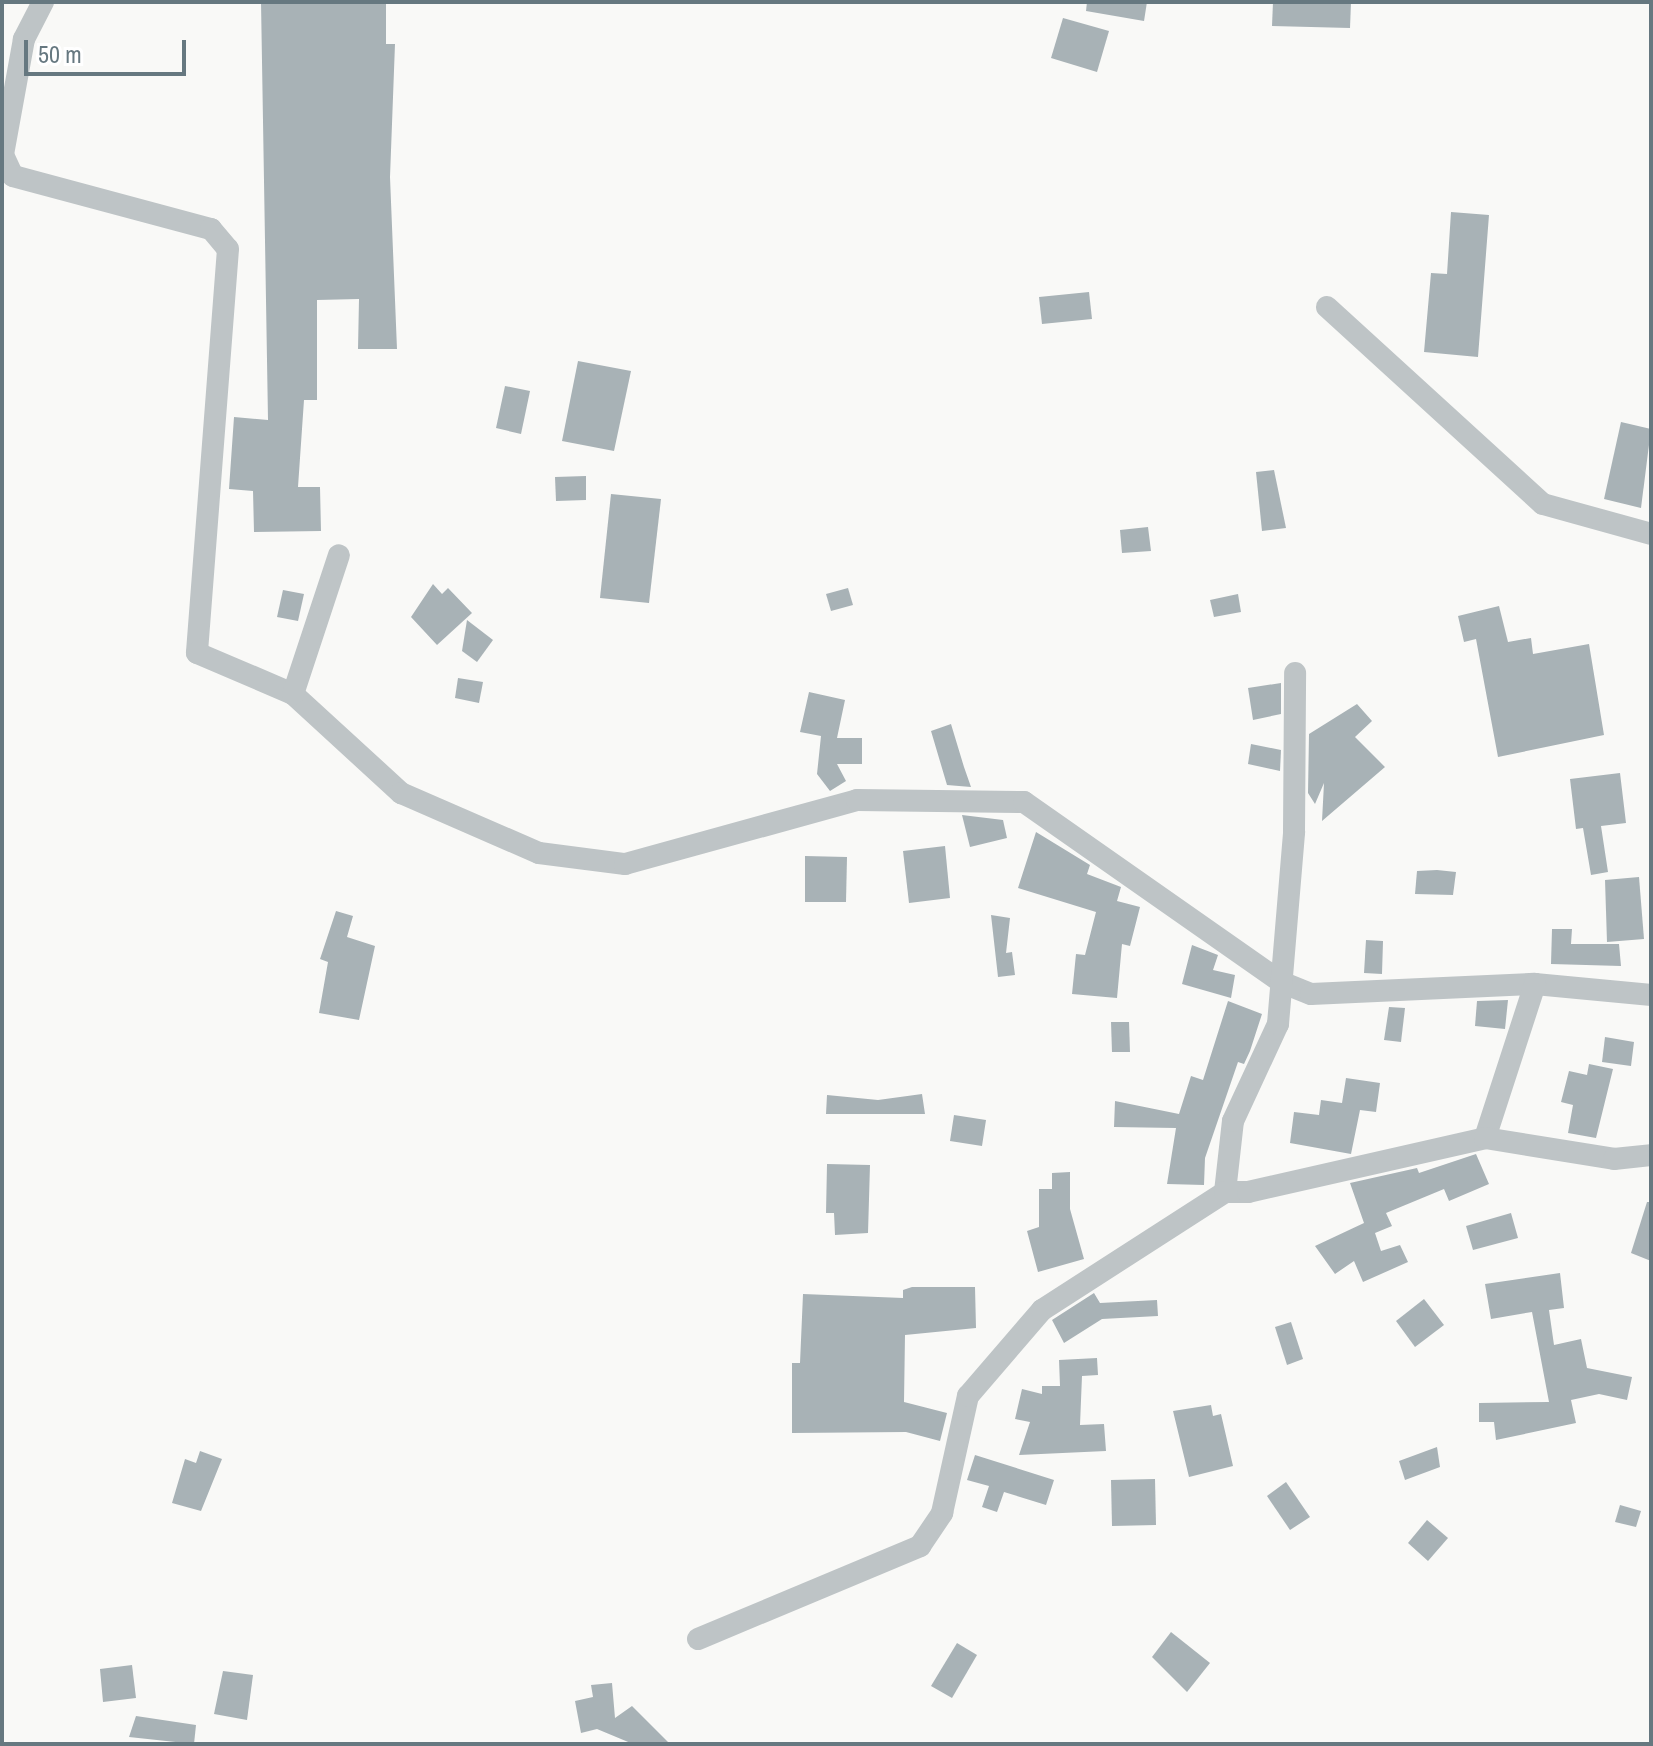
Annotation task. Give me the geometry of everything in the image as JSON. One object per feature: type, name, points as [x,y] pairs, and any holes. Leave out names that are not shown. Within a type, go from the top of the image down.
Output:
[{"type":"street","points":[[43,2],[24,39],[3,155],[13,176],[211,229],[228,249],[197,653],[293,694],[401,793],[539,853],[625,864],[857,800],[1024,802],[1281,982],[1311,994],[1535,984],[1651,995]]},
{"type":"street","points":[[1327,307],[1543,504],[1651,534]]},
{"type":"street","points":[[293,694],[339,555]]},
{"type":"street","points":[[1225,1192],[1233,1121],[1278,1024],[1294,832],[1295,673]]},
{"type":"street","points":[[1485,1138],[1535,984]]},
{"type":"street","points":[[698,1639],[920,1546],[942,1513],[968,1396],[1042,1310],[1225,1192],[1248,1192],[1485,1138],[1614,1159],[1651,1155]]},
{"type":"building","points":[[261,2],[386,2],[386,44],[395,44],[390,177],[397,349],[358,349],[359,299],[317,300],[317,400],[304,400],[298,487],[320,487],[321,531],[254,532],[253,491],[229,489],[234,417],[268,420]]},
{"type":"building","points":[[1087,2],[1147,2],[1144,21],[1086,11]]},
{"type":"building","points":[[1273,2],[1351,2],[1350,28],[1272,26]]},
{"type":"building","points":[[1063,18],[1109,31],[1097,72],[1051,58]]},
{"type":"building","points":[[1451,212],[1489,215],[1478,357],[1424,352],[1431,273],[1447,274]]},
{"type":"building","points":[[1089,292],[1092,319],[1042,324],[1039,297]]},
{"type":"building","points":[[578,361],[631,371],[614,451],[562,441]]},
{"type":"building","points":[[505,386],[530,391],[521,434],[496,428]]},
{"type":"building","points":[[1621,422],[1651,429],[1641,508],[1604,499]]},
{"type":"building","points":[[1274,470],[1286,528],[1262,531],[1256,472]]},
{"type":"building","points":[[586,476],[586,500],[556,501],[555,477]]},
{"type":"building","points":[[611,494],[661,499],[649,603],[600,598]]},
{"type":"building","points":[[1148,527],[1151,551],[1122,553],[1120,530]]},
{"type":"building","points":[[433,584],[442,594],[448,588],[472,613],[437,645],[411,617]]},
{"type":"building","points":[[848,588],[853,605],[831,611],[826,594]]},
{"type":"building","points":[[283,590],[304,594],[298,621],[277,617]]},
{"type":"building","points":[[1238,594],[1241,612],[1214,617],[1210,600]]},
{"type":"building","points":[[1499,606],[1508,642],[1531,638],[1533,654],[1589,644],[1604,735],[1498,757],[1476,639],[1464,642],[1458,616]]},
{"type":"building","points":[[467,620],[493,640],[477,662],[462,651]]},
{"type":"building","points":[[458,678],[483,682],[479,703],[455,698]]},
{"type":"building","points":[[1281,683],[1281,714],[1253,720],[1248,688]]},
{"type":"building","points":[[809,692],[845,700],[837,738],[862,738],[862,764],[837,764],[846,781],[830,791],[817,774],[821,736],[800,732]]},
{"type":"building","points":[[1357,704],[1372,721],[1355,737],[1385,767],[1322,821],[1324,783],[1315,804],[1308,793],[1309,734]]},
{"type":"building","points":[[951,724],[971,787],[947,785],[931,731]]},
{"type":"building","points":[[1251,744],[1281,750],[1280,771],[1248,764]]},
{"type":"building","points":[[1620,773],[1626,823],[1601,826],[1608,872],[1591,875],[1583,828],[1576,829],[1570,779]]},
{"type":"building","points":[[962,815],[1003,820],[1007,838],[970,847]]},
{"type":"building","points":[[1036,832],[1090,865],[1087,874],[1121,887],[1117,901],[1140,907],[1130,946],[1122,944],[1117,998],[1072,994],[1076,954],[1085,955],[1096,912],[1018,888]]},
{"type":"building","points":[[945,846],[950,898],[909,903],[903,851]]},
{"type":"building","points":[[805,856],[847,857],[846,902],[805,902]]},
{"type":"building","points":[[1417,871],[1456,872],[1453,895],[1415,894]]},
{"type":"building","points":[[1639,877],[1644,939],[1607,942],[1605,880]]},
{"type":"building","points":[[336,911],[353,916],[347,937],[375,946],[359,1020],[319,1013],[328,962],[320,959]]},
{"type":"building","points":[[991,915],[1010,918],[1006,953],[1012,952],[1015,975],[998,977]]},
{"type":"building","points":[[1552,929],[1572,929],[1571,944],[1619,944],[1621,966],[1551,964]]},
{"type":"building","points":[[1366,940],[1383,941],[1382,974],[1364,973]]},
{"type":"building","points":[[1192,945],[1218,955],[1213,970],[1235,975],[1231,998],[1182,984]]},
{"type":"building","points":[[1508,1000],[1505,1029],[1475,1026],[1477,1001]]},
{"type":"building","points":[[1228,1001],[1262,1014],[1250,1051],[1244,1064],[1238,1062],[1205,1158],[1204,1185],[1167,1184],[1176,1128],[1114,1127],[1115,1101],[1179,1114],[1191,1076],[1203,1080]]},
{"type":"building","points":[[1389,1007],[1405,1008],[1401,1042],[1384,1040]]},
{"type":"building","points":[[1111,1022],[1129,1022],[1130,1052],[1112,1052]]},
{"type":"building","points":[[1605,1037],[1634,1042],[1631,1066],[1602,1062]]},
{"type":"building","points":[[1589,1064],[1613,1069],[1596,1138],[1568,1133],[1573,1105],[1561,1102],[1569,1071],[1587,1075]]},
{"type":"building","points":[[1346,1078],[1380,1083],[1376,1112],[1360,1110],[1351,1154],[1290,1143],[1294,1112],[1319,1115],[1321,1100],[1342,1103]]},
{"type":"building","points":[[922,1094],[925,1114],[826,1114],[827,1095],[878,1100]]},
{"type":"building","points":[[954,1115],[986,1120],[982,1146],[950,1141]]},
{"type":"building","points":[[1476,1154],[1489,1184],[1449,1201],[1444,1189],[1386,1213],[1392,1226],[1375,1233],[1381,1251],[1400,1245],[1408,1262],[1363,1282],[1354,1261],[1335,1274],[1315,1246],[1364,1223],[1350,1183],[1417,1168],[1419,1173]]},
{"type":"building","points":[[827,1164],[870,1165],[868,1233],[835,1235],[834,1213],[826,1213]]},
{"type":"building","points":[[1070,1172],[1070,1209],[1084,1259],[1038,1272],[1027,1231],[1039,1227],[1039,1189],[1052,1189],[1052,1173]]},
{"type":"building","points":[[1647,1202],[1651,1202],[1651,1261],[1631,1253]]},
{"type":"building","points":[[1511,1213],[1518,1238],[1473,1250],[1466,1226]]},
{"type":"building","points":[[1560,1273],[1564,1308],[1549,1310],[1554,1345],[1581,1339],[1587,1368],[1632,1377],[1627,1400],[1599,1394],[1571,1400],[1576,1423],[1496,1440],[1494,1422],[1479,1422],[1479,1403],[1549,1402],[1532,1312],[1491,1319],[1485,1284]]},
{"type":"building","points":[[912,1287],[975,1287],[976,1328],[905,1335],[904,1402],[947,1413],[940,1441],[906,1432],[792,1433],[792,1363],[800,1363],[803,1294],[903,1298],[903,1290]]},
{"type":"building","points":[[1094,1293],[1100,1303],[1157,1300],[1158,1316],[1102,1319],[1064,1343],[1052,1320]]},
{"type":"building","points":[[1424,1299],[1444,1325],[1415,1347],[1396,1321]]},
{"type":"building","points":[[1291,1322],[1303,1359],[1287,1365],[1275,1327]]},
{"type":"building","points":[[1097,1358],[1098,1375],[1082,1376],[1080,1425],[1104,1424],[1106,1451],[1019,1455],[1030,1422],[1015,1419],[1022,1389],[1042,1394],[1042,1386],[1060,1386],[1059,1360]]},
{"type":"building","points":[[1211,1405],[1213,1416],[1221,1414],[1233,1466],[1189,1477],[1173,1411]]},
{"type":"building","points":[[1437,1447],[1440,1467],[1405,1480],[1399,1461]]},
{"type":"building","points":[[200,1451],[222,1459],[201,1511],[172,1503],[185,1459],[196,1463]]},
{"type":"building","points":[[975,1455],[1054,1480],[1046,1505],[1004,1492],[997,1512],[982,1507],[989,1486],[967,1480]]},
{"type":"building","points":[[1155,1479],[1156,1525],[1112,1526],[1111,1480]]},
{"type":"building","points":[[1286,1482],[1310,1517],[1290,1530],[1267,1496]]},
{"type":"building","points":[[1620,1505],[1641,1511],[1636,1527],[1615,1522]]},
{"type":"building","points":[[1427,1520],[1448,1538],[1428,1561],[1408,1543]]},
{"type":"building","points":[[1171,1632],[1210,1663],[1187,1692],[1152,1657]]},
{"type":"building","points":[[957,1643],[977,1655],[952,1698],[931,1686]]},
{"type":"building","points":[[132,1665],[136,1698],[103,1702],[100,1669]]},
{"type":"building","points":[[223,1671],[253,1675],[247,1720],[214,1714]]},
{"type":"building","points":[[612,1683],[615,1718],[632,1706],[670,1744],[633,1744],[597,1729],[581,1733],[575,1701],[593,1697],[591,1685]]},
{"type":"building","points":[[136,1716],[196,1725],[194,1744],[129,1737]]}]
